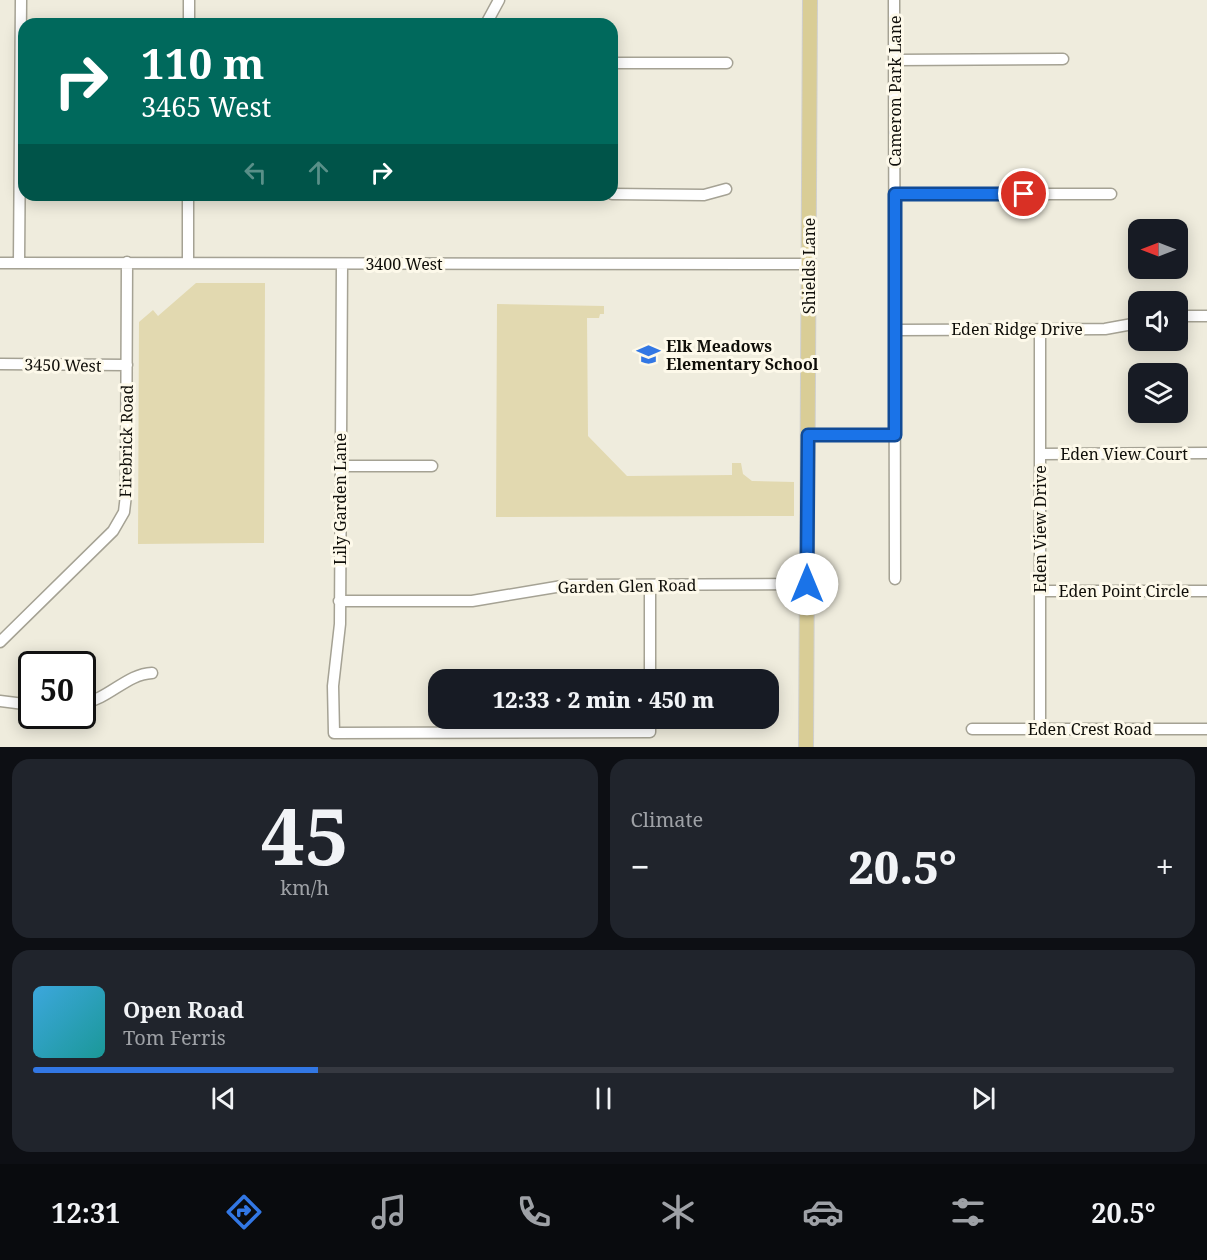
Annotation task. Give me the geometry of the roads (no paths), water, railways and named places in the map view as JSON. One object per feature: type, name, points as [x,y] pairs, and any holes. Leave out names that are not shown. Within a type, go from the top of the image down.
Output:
[{"type":"main road","name":"Shields Lane","points":[[806,747],[810,0]]},
{"type":"street","points":[[21,0],[21,18]]},
{"type":"street","points":[[189,0],[189,18]]},
{"type":"street","points":[[489,18],[499,0]]},
{"type":"street","name":"Cameron Park Lane","points":[[894,0],[895,579]]},
{"type":"street","points":[[894,60],[1063,59]]},
{"type":"street","points":[[618,63],[727,63]]},
{"type":"street","points":[[618,194],[704,195],[726,189]]},
{"type":"street","points":[[895,194],[1111,194]]},
{"type":"street","points":[[19,201],[19,263]]},
{"type":"street","points":[[188,201],[188,262]]},
{"type":"street","name":"Firebrick Road","points":[[0,642],[113,531],[121,520],[126,495],[127,262]]},
{"type":"street","name":"3400 West","points":[[0,263],[809,264]]},
{"type":"street","name":"Lily Garden Lane","points":[[342,264],[339,601],[333,686],[334,733],[650,732],[650,729]]},
{"type":"street","points":[[1188,316],[1207,316]]},
{"type":"street","name":"Eden Ridge Drive","points":[[895,330],[1105,329],[1128,325]]},
{"type":"street","name":"Eden View Drive","points":[[1040,329],[1040,729]]},
{"type":"street","name":"3450 West","points":[[0,364],[127,365]]},
{"type":"street","points":[[808,435],[895,435]]},
{"type":"street","name":"Eden View Court","points":[[1040,454],[1207,453]]},
{"type":"street","points":[[340,466],[432,466]]},
{"type":"street","name":"Garden Glen Road","points":[[339,601],[472,601],[561,585],[807,584]]},
{"type":"street","points":[[650,585],[650,669]]},
{"type":"street","name":"Eden Point Circle","points":[[1040,591],[1207,591]]},
{"type":"street","points":[[96,699],[106,696],[135,676],[152,673]]},
{"type":"street","points":[[0,701],[18,703]]},
{"type":"street","name":"Eden Crest Road","points":[[972,729],[1207,729]]},
{"type":"place","name":"Elk Meadows Elementary School","points":[[648,355]]}]
